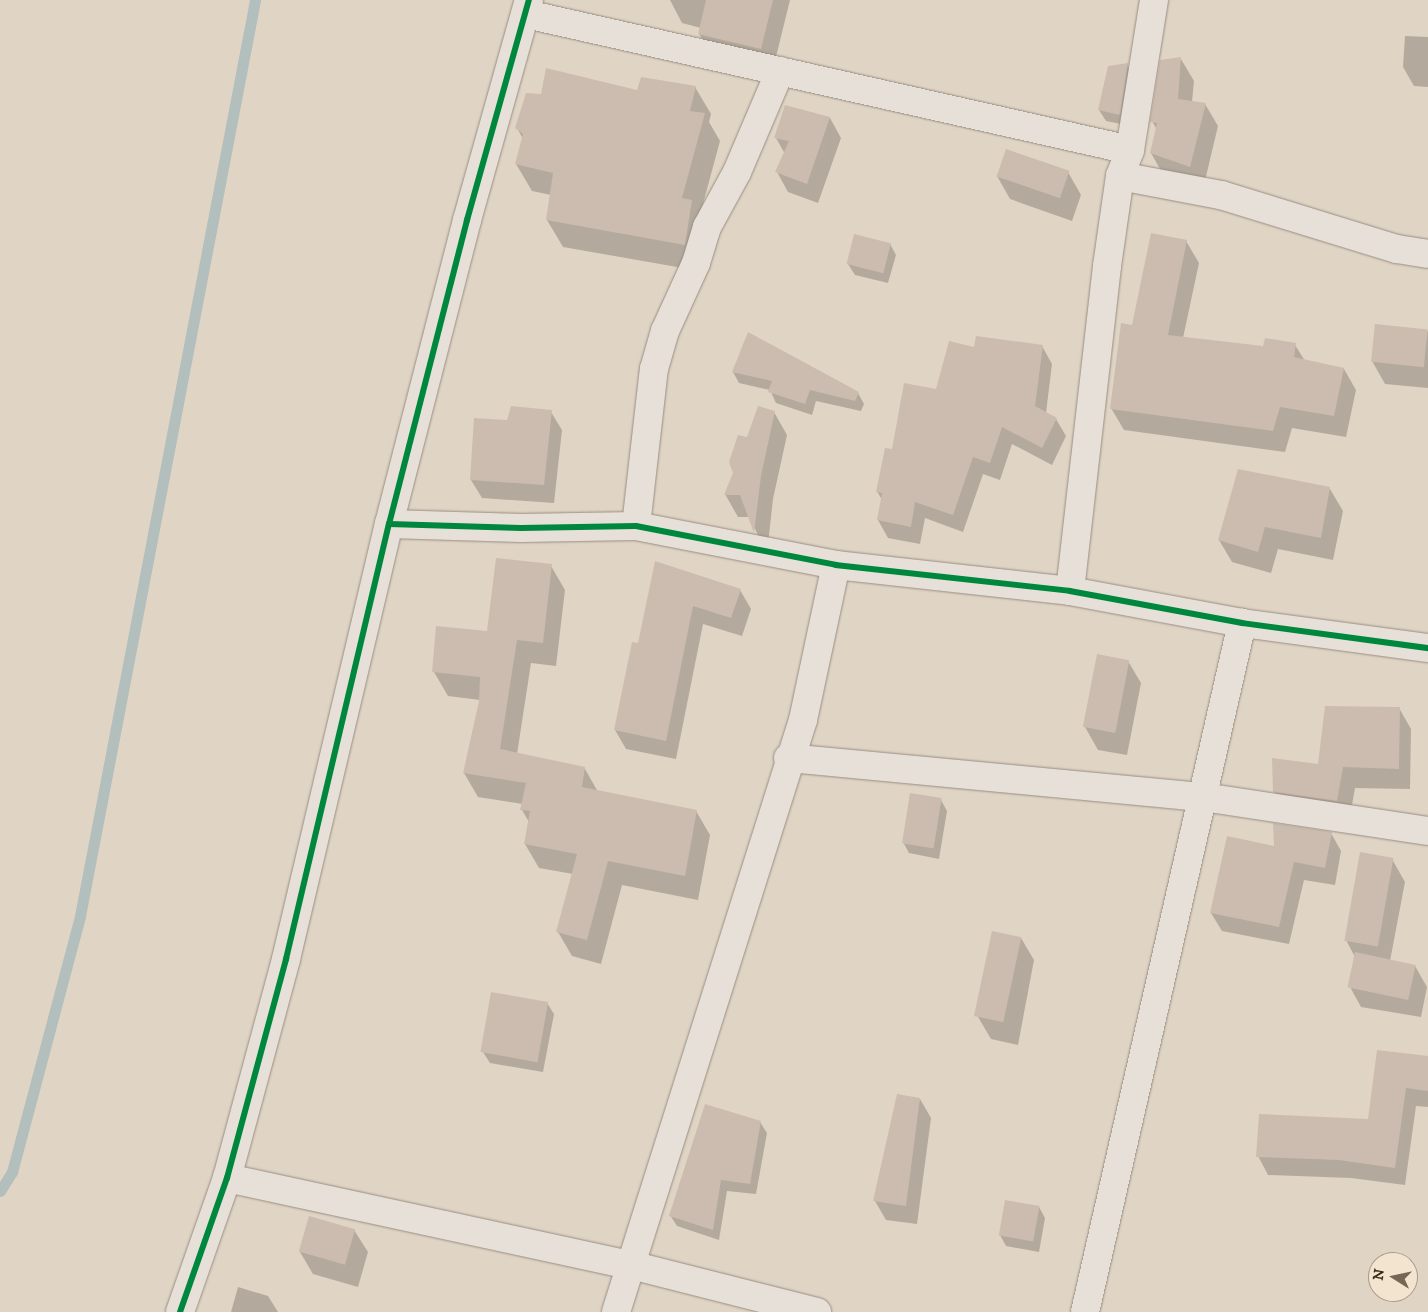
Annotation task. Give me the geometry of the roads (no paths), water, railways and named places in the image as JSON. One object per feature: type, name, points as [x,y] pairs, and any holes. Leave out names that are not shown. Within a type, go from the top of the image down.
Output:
[{"type":"street","points":[[1070,591],[1107,266],[1120,176],[1130,150],[1154,0]]},
{"type":"street","points":[[180,1312],[227,1178],[319,827],[389,524],[467,220],[527,7],[780,71],[1130,150]]},
{"type":"street","points":[[636,526],[654,369],[665,331],[696,263],[707,226],[737,172],[780,71]]},
{"type":"street","points":[[1120,176],[1221,195],[1397,249],[1428,254]]},
{"type":"street","points":[[389,524],[521,528],[636,526],[836,564],[1070,591],[1242,623],[1428,648]]},
{"type":"street","points":[[616,1312],[788,758],[803,720],[836,564]]},
{"type":"street","points":[[1086,1312],[1242,623]]},
{"type":"street","points":[[788,758],[1203,797],[1428,831]]},
{"type":"street","points":[[227,1178],[631,1265],[817,1312]]},
{"type":"waterway","points":[[0,1191],[12,1172],[80,916],[255,0]]}]
